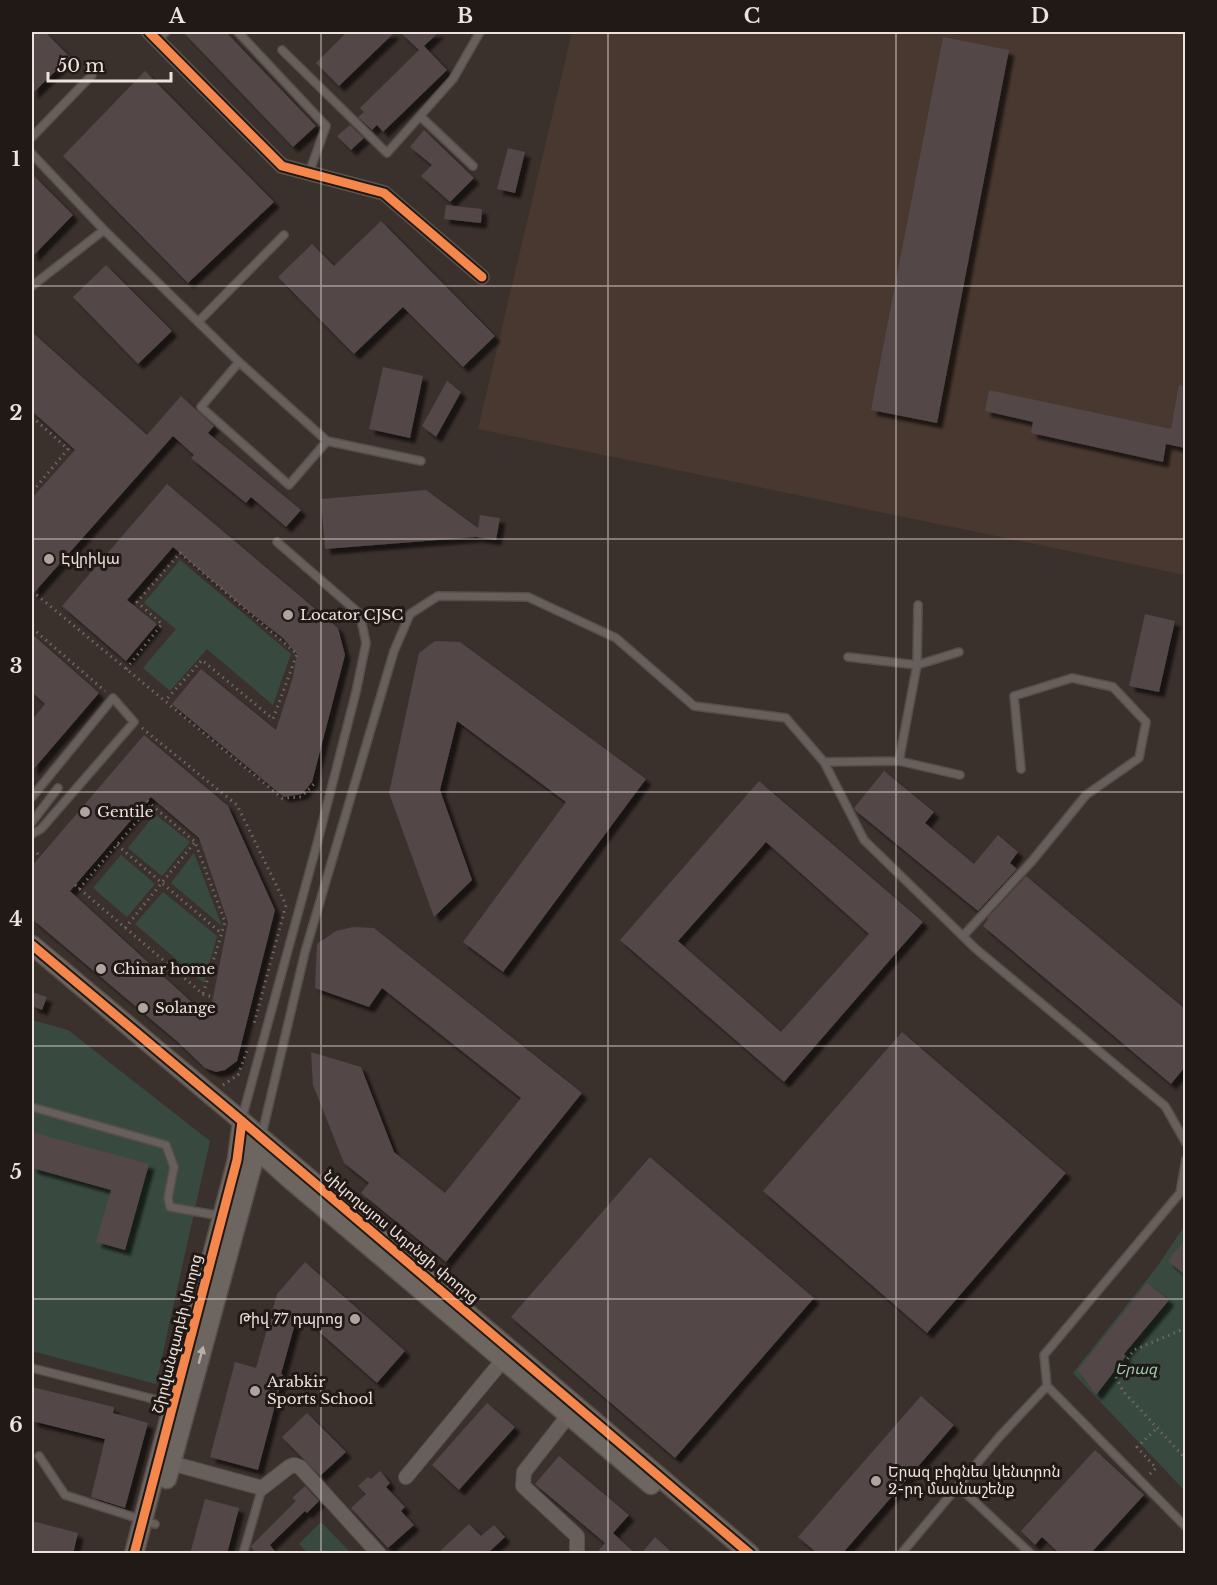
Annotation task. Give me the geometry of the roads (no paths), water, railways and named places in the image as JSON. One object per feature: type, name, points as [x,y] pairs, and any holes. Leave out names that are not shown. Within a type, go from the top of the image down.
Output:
[{"type":"street","points":[[157,34],[282,166],[384,193],[482,277]]},
{"type":"street","name":"Նիկողայոս Ադոնցի փողոց","points":[[32,945],[503,1360],[730,1554]]},
{"type":"street","name":"Նիկողայոս Ադոնցի փողոց","points":[[32,957],[241,1127]]},
{"type":"street","name":"Շիրվանզադեի փողոց","points":[[134,1554],[149,1523],[171,1463],[180,1406],[222,1216],[237,1160],[241,1127]]},
{"type":"street","name":"Նիկողայոս Ադոնցի փողոց","points":[[259,1143],[750,1554]]},
{"type":"street","name":"Շիրվանզադեի փողոց","points":[[147,1554],[149,1523],[180,1406],[259,1143]]},
{"type":"street","points":[[406,1477],[503,1360]]},
{"type":"street","points":[[568,1416],[524,1472],[523,1486],[577,1536],[577,1554]]},
{"type":"street","points":[[171,1463],[262,1488],[289,1467],[294,1465],[300,1467],[379,1554]]},
{"type":"lane","points":[[238,32],[326,126],[309,174]]},
{"type":"lane","points":[[282,50],[387,153],[453,79],[480,32]]},
{"type":"lane","points":[[32,137],[92,75]]},
{"type":"lane","points":[[420,116],[472,166]]},
{"type":"lane","points":[[32,154],[104,230],[239,362],[327,441],[421,461]]},
{"type":"lane","points":[[32,286],[104,230]]},
{"type":"lane","points":[[198,322],[284,235]]},
{"type":"lane","points":[[239,362],[201,407],[290,485],[327,441]]},
{"type":"lane","points":[[241,1127],[320,833],[356,692],[366,643],[360,614],[277,542]]},
{"type":"lane","points":[[259,1143],[305,952],[394,651],[410,614],[438,596],[528,597],[616,638],[694,706],[786,718],[824,762],[864,840],[963,936],[1165,1106],[1185,1143]]},
{"type":"lane","points":[[899,761],[917,665],[918,605]]},
{"type":"lane","points":[[848,657],[917,665],[959,652]]},
{"type":"lane","points":[[963,936],[1032,861],[1086,795],[1138,758],[1146,722],[1113,687],[1071,678],[1014,696],[1021,769]]},
{"type":"lane","points":[[32,797],[113,698],[134,722],[41,829],[32,834]]},
{"type":"lane","points":[[824,762],[899,761],[960,775]]},
{"type":"lane","points":[[32,822],[58,788]]},
{"type":"lane","points":[[32,1107],[166,1145],[174,1167],[168,1198],[170,1207],[222,1216]]},
{"type":"lane","points":[[1185,1159],[1180,1193],[1044,1355],[1047,1386],[1185,1527]]},
{"type":"lane","points":[[32,1368],[180,1406]]},
{"type":"lane","points":[[901,1554],[1047,1386]]},
{"type":"lane","points":[[39,1456],[65,1495],[149,1523]]},
{"type":"lane","points":[[958,1486],[1031,1554]]},
{"type":"lane","points":[[243,1554],[262,1488]]},
{"type":"place","name":"Էվրիկա","points":[[49,559]]},
{"type":"place","name":"Locator CJSC","points":[[288,615]]},
{"type":"place","name":"Gentile","points":[[85,812]]},
{"type":"place","name":"Chinar home","points":[[101,969]]},
{"type":"place","name":"Solange","points":[[143,1008]]},
{"type":"place","name":"Թիվ 77 դպրոց","points":[[355,1319]]},
{"type":"place","name":"Arabkir Sports School","points":[[255,1391]]},
{"type":"place","name":"Երազ բիզնես կենտրոն 2-րդ մասնաշենք","points":[[876,1481]]},
{"type":"park label","name":"Երազ","points":[[1136,1369]]}]
